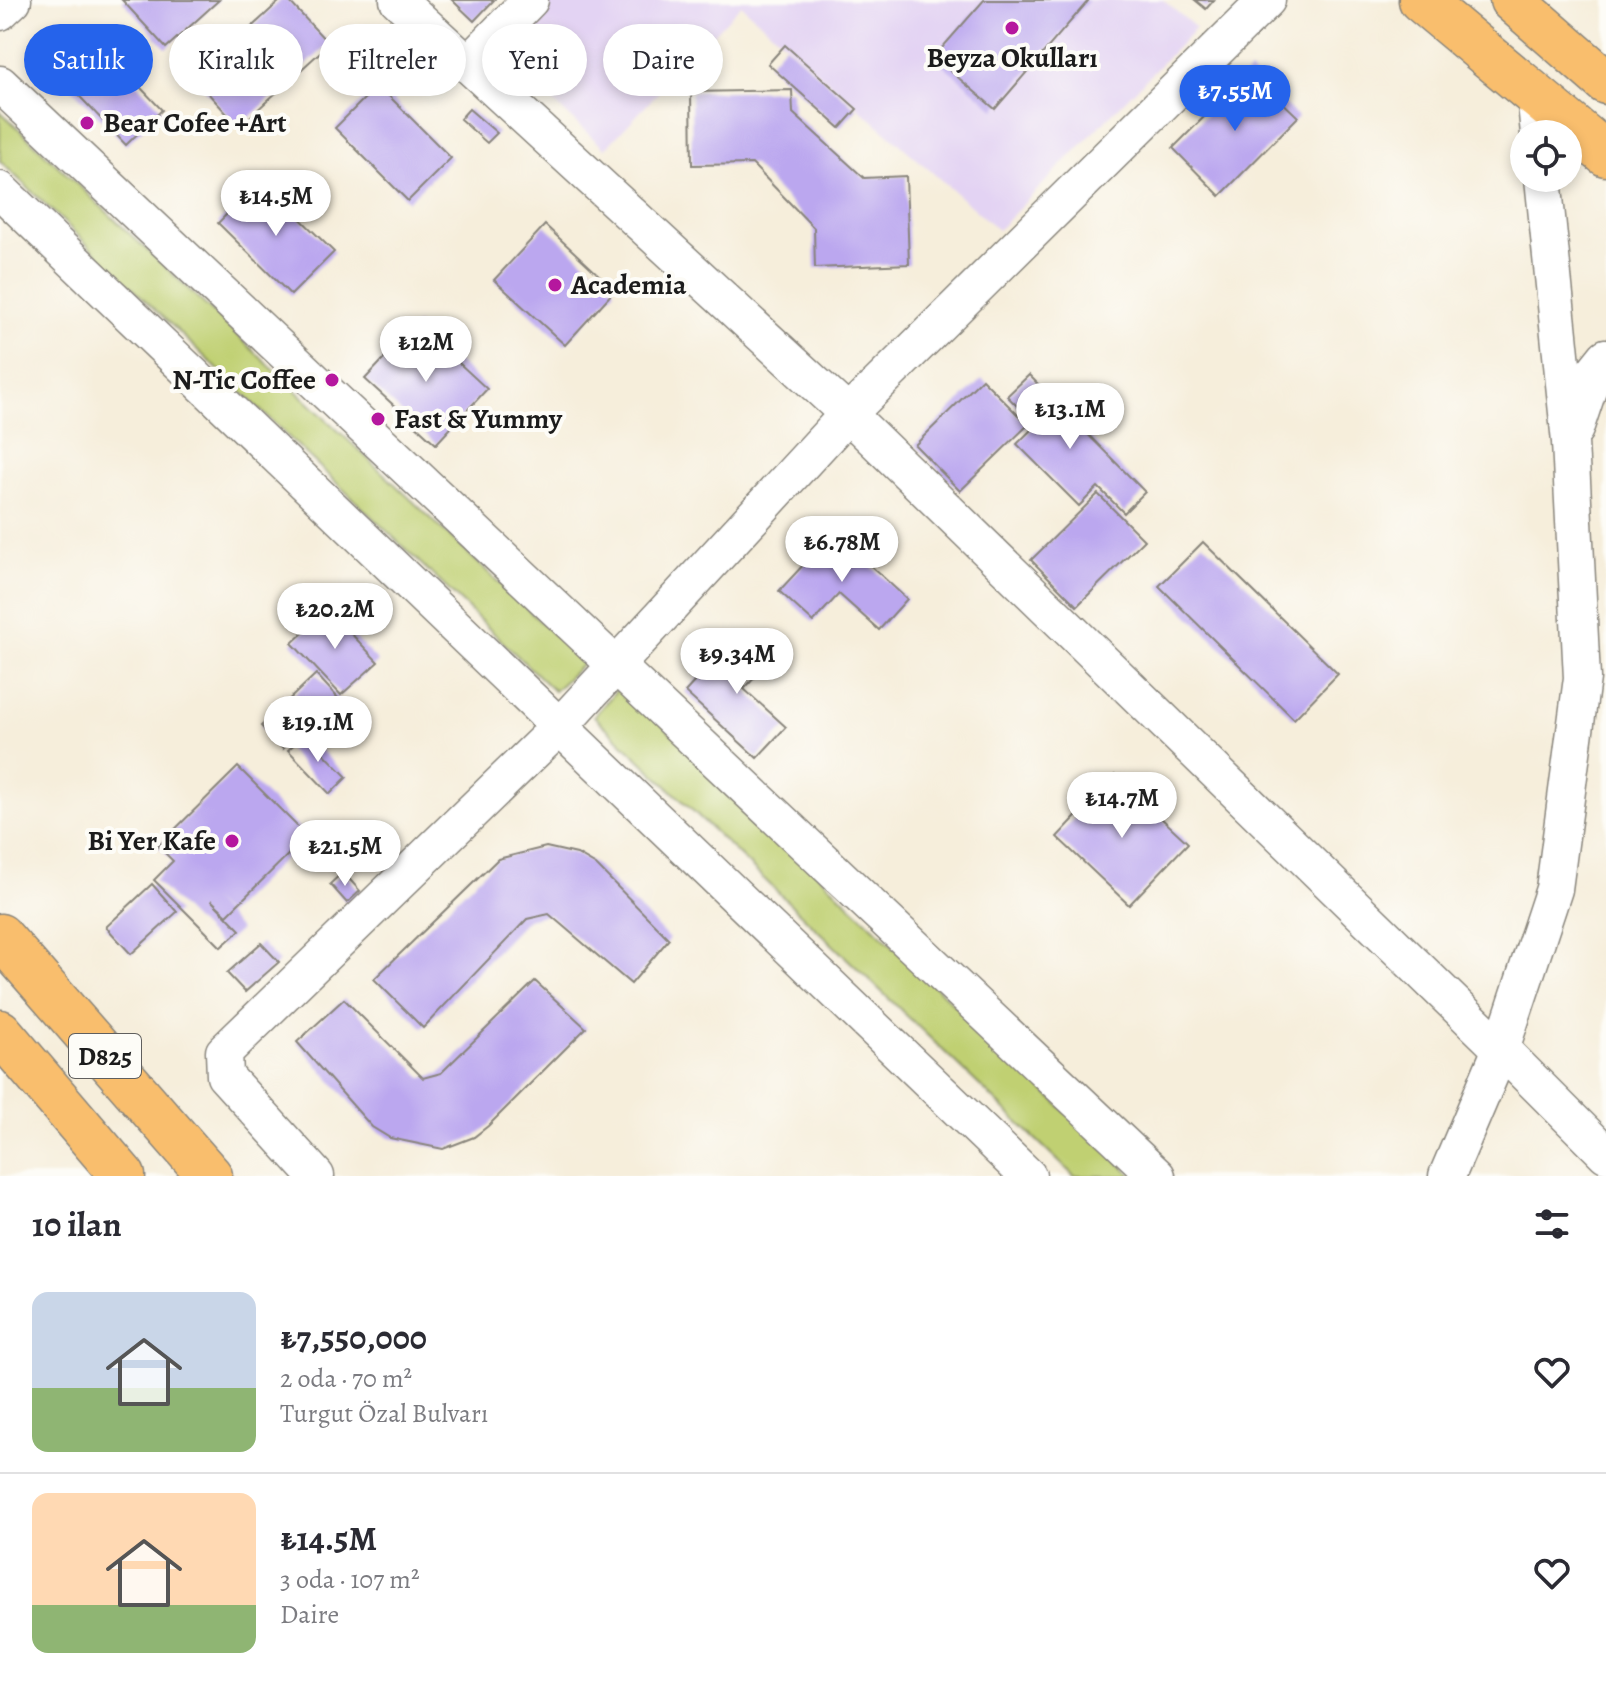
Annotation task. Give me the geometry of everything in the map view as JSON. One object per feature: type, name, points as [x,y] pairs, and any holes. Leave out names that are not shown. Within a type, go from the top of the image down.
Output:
[{"type":"main road","points":[[1421,0],[1537,114],[1606,154]]},
{"type":"main road","points":[[1520,4],[1606,82]]},
{"type":"main road","name":"D825","points":[[0,936],[210,1176]]},
{"type":"main road","name":"D825","points":[[0,1032],[123,1176]]},
{"type":"street","points":[[0,12],[13,0]]},
{"type":"street","points":[[398,0],[848,414],[1606,1154]]},
{"type":"street","points":[[468,64],[530,0]]},
{"type":"street","points":[[316,1176],[225,1076],[224,1052],[559,727],[848,414],[1267,0]]},
{"type":"street","points":[[0,84],[1157,1176]]},
{"type":"street","points":[[0,190],[1028,1176]]},
{"type":"street","points":[[1447,1176],[1501,1049],[1554,889],[1582,678],[1570,442],[1544,192]]},
{"type":"street","points":[[1570,442],[1594,372],[1606,357]]},
{"type":"shaded area","points":[[551,0],[1163,0],[1196,28],[998,230],[741,5],[723,24],[603,24],[603,96],[655,96],[605,149],[546,96],[587,96],[587,24],[527,24]]},
{"type":"green space","points":[[0,111],[584,663],[554,691],[0,161]]},
{"type":"green space","points":[[621,685],[1133,1176],[1074,1176],[594,716]]},
{"type":"building","points":[[122,0],[219,0],[192,24],[169,24],[169,45],[166,48],[153,34],[153,24],[144,24]]},
{"type":"building","points":[[281,0],[288,0],[319,33],[319,53],[303,68],[303,24],[255,24]]},
{"type":"building","points":[[452,0],[494,0],[474,21]]},
{"type":"building","name":"Beyza Okulları","points":[[984,0],[1089,0],[995,109],[934,57]]},
{"type":"building","points":[[1195,0],[1214,0],[1206,9]]},
{"type":"building","points":[[785,45],[857,109],[840,128],[768,64]]},
{"type":"building","points":[[1250,71],[1298,117],[1220,196],[1173,148]]},
{"type":"building","points":[[792,90],[793,113],[864,178],[906,176],[909,264],[815,268],[814,228],[752,164],[692,165],[691,96],[723,96],[723,91]]},
{"type":"building","points":[[79,96],[149,96],[162,110],[126,145]]},
{"type":"building","points":[[211,96],[273,96],[239,127]]},
{"type":"building","points":[[367,96],[389,96],[451,158],[408,201],[335,128]]},
{"type":"building","points":[[469,109],[497,133],[487,143],[460,119]]},
{"type":"building","points":[[261,180],[334,252],[291,295],[218,223]]},
{"type":"building","name":"Academia","points":[[545,225],[615,290],[565,345],[494,280]]},
{"type":"building","points":[[417,324],[487,389],[436,444],[365,379]]},
{"type":"building","points":[[1029,375],[1145,492],[1124,513],[1098,487],[1079,506],[1017,444],[1036,425],[1007,396]]},
{"type":"building","points":[[982,379],[1028,425],[960,491],[915,445]]},
{"type":"building","points":[[1098,494],[1144,540],[1077,606],[1031,560]]},
{"type":"building","points":[[834,532],[907,599],[879,630],[839,594],[813,622],[779,591]]},
{"type":"building","points":[[1203,542],[1338,674],[1294,719],[1159,586]]},
{"type":"building","points":[[333,605],[348,622],[344,626],[378,662],[341,695],[292,643]]},
{"type":"building","points":[[740,632],[771,660],[744,689],[786,727],[757,758],[685,692]]},
{"type":"building","points":[[316,674],[338,698],[283,749],[261,726]]},
{"type":"building","points":[[305,734],[347,777],[330,794],[288,750]]},
{"type":"building","name":"Bi Yer Kafe","points":[[238,767],[307,836],[227,915],[211,900],[240,930],[221,947],[154,880],[173,861],[158,846]]},
{"type":"building","points":[[1115,775],[1188,843],[1129,905],[1057,837]]},
{"type":"building","points":[[546,847],[577,854],[596,865],[669,939],[631,984],[549,914],[527,919],[423,1028],[374,979],[498,859]]},
{"type":"building","points":[[343,872],[360,891],[347,903],[330,884]]},
{"type":"building","points":[[152,884],[177,912],[131,954],[106,927]]},
{"type":"building","points":[[261,943],[279,962],[245,992],[227,973]]},
{"type":"building","points":[[535,981],[586,1028],[488,1126],[474,1137],[443,1149],[390,1138],[372,1127],[297,1042],[344,999],[423,1078],[441,1073]]},
{"type":"place","name":"Beyza Okulları","points":[[1012,28]]},
{"type":"place","name":"Bear Cofee +Art","points":[[87,123]]},
{"type":"place","name":"Academia","points":[[555,285]]},
{"type":"place","name":"N-Tic Coffee","points":[[332,380]]},
{"type":"place","name":"Fast & Yummy","points":[[378,419]]},
{"type":"place","name":"Bi Yer Kafe","points":[[232,841]]}]
